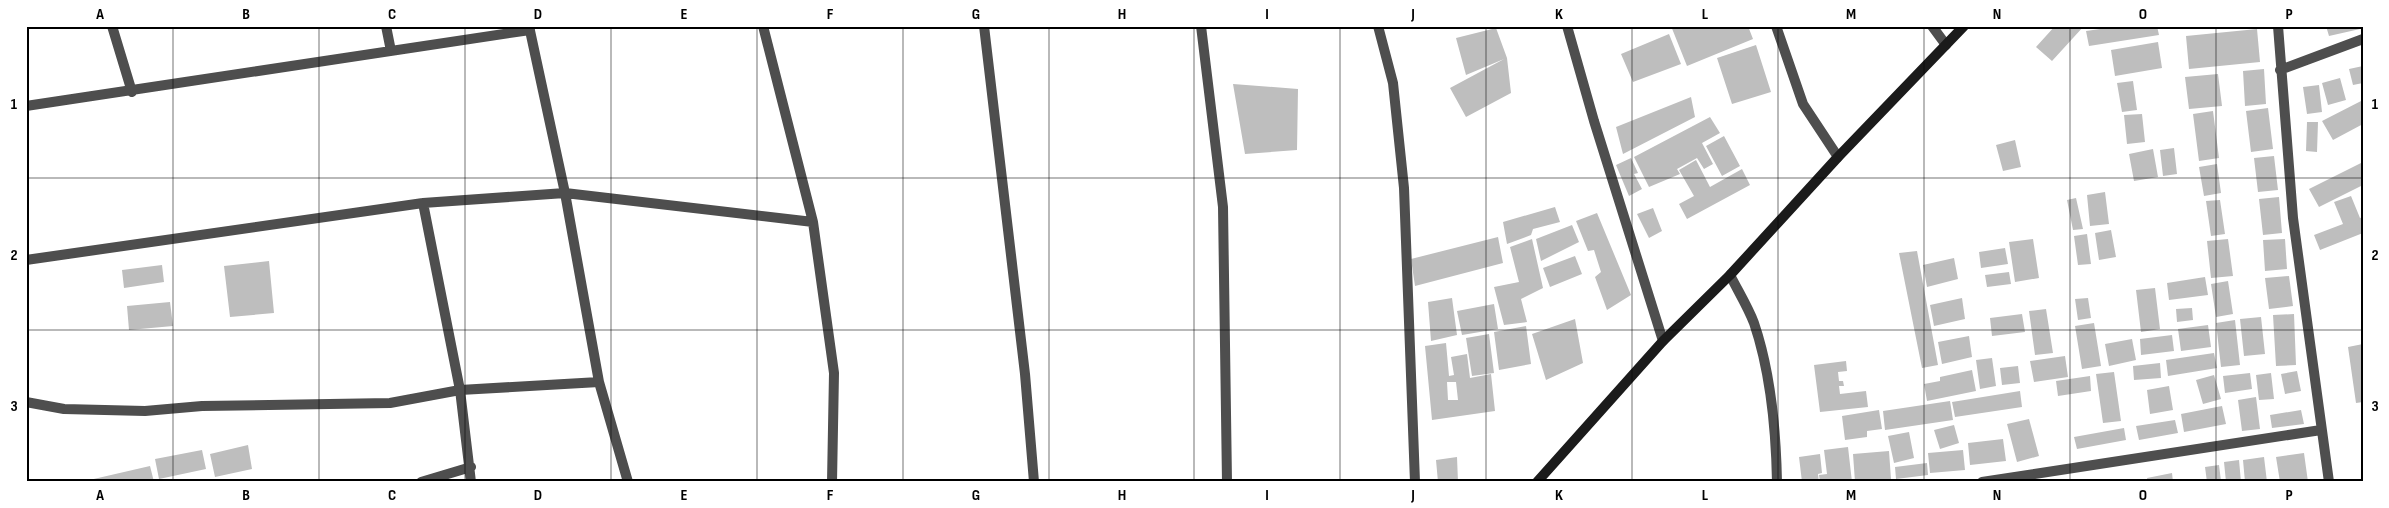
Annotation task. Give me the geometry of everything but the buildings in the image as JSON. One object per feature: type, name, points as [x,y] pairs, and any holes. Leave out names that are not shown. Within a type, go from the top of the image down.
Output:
[{"type":"street","points":[[112,26],[132,92]]},
{"type":"street","points":[[386,26],[391,51]]},
{"type":"street","points":[[763,26],[813,222],[834,373],[832,482]]},
{"type":"street","points":[[984,26],[1025,374],[1034,482]]},
{"type":"street","points":[[1201,26],[1223,207],[1227,482]]},
{"type":"street","points":[[1378,26],[1393,83],[1404,188],[1415,482]]},
{"type":"street","points":[[1567,26],[1594,121],[1663,341]]},
{"type":"street","points":[[1776,26],[1803,104],[1838,156]]},
{"type":"street","points":[[1932,26],[1946,45]]},
{"type":"street","points":[[1537,482],[1663,341],[1730,275],[1838,156],[1964,26]]},
{"type":"street","points":[[2278,26],[2292,218],[2329,482]]},
{"type":"street","points":[[26,106],[132,92],[529,28],[565,193],[599,382],[628,482]]},
{"type":"street","points":[[2280,70],[2363,39]]},
{"type":"street","points":[[26,260],[423,203],[565,193],[813,222]]},
{"type":"street","points":[[423,203],[460,390],[471,467],[471,482]]},
{"type":"street","points":[[1730,275],[1754,323],[1766,370],[1776,450],[1777,482]]},
{"type":"street","points":[[26,402],[64,408],[145,411],[202,406],[390,403],[460,390],[599,382]]},
{"type":"street","points":[[1982,482],[2321,430]]},
{"type":"street","points":[[421,482],[471,467]]}]
